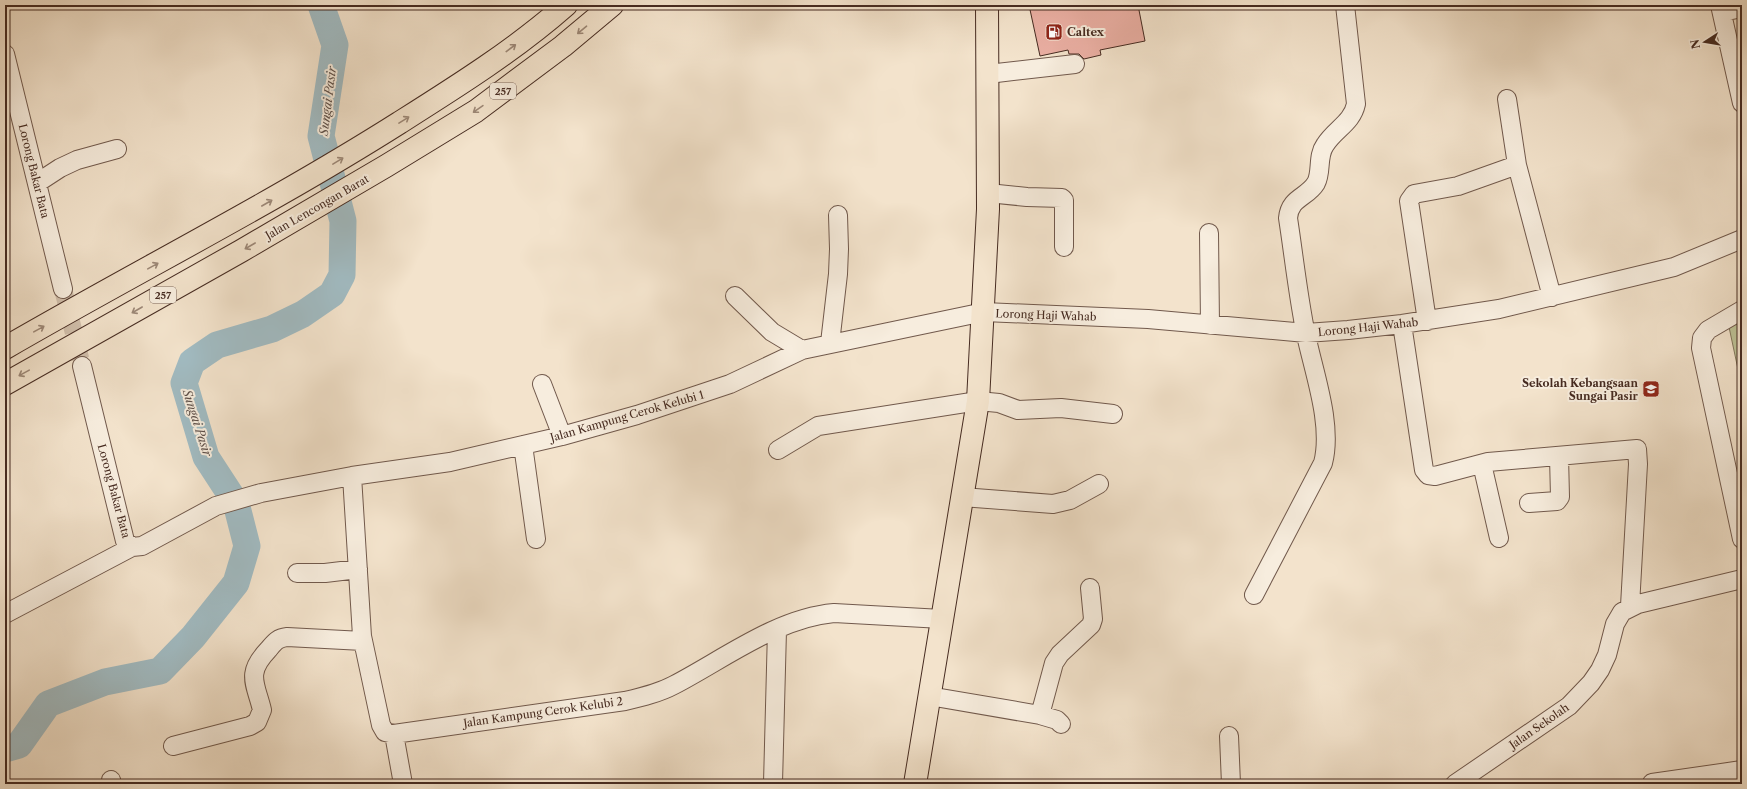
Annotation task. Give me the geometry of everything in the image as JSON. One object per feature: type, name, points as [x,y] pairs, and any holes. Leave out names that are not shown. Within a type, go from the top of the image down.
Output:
[{"type":"main road","name":"257","points":[[5,348],[306,180],[371,141],[470,79],[566,5]]},
{"type":"main road","name":"Jalan Lencongan Barat","points":[[5,384],[320,205],[476,111],[563,46],[612,5]]},
{"type":"main road","points":[[915,784],[978,401],[984,312],[988,193],[987,5]]},
{"type":"street","points":[[1254,595],[1323,463],[1327,450],[1326,425],[1306,333],[1288,210],[1292,204],[1316,183],[1324,146],[1350,119],[1354,112],[1356,104],[1345,5]]},
{"type":"street","points":[[1742,8],[1721,9],[1739,79],[1742,103]]},
{"type":"street","name":"Lorong Bakar Bata","points":[[5,54],[62,288]]},
{"type":"street","points":[[988,74],[1075,64]]},
{"type":"street","points":[[1507,99],[1517,165],[1552,297]]},
{"type":"street","points":[[37,183],[60,168],[77,160],[117,149]]},
{"type":"street","points":[[1427,320],[1409,201],[1410,197],[1414,194],[1458,186],[1517,165]]},
{"type":"street","points":[[988,193],[1014,196],[1062,198],[1064,200],[1064,246]]},
{"type":"street","points":[[830,343],[838,274],[838,216]]},
{"type":"street","points":[[1209,233],[1210,325]]},
{"type":"street","name":"Lorong Haji Wahab","points":[[984,312],[1148,319],[1306,333],[1402,324],[1499,309],[1674,267],[1742,239]]},
{"type":"street","points":[[735,296],[772,332],[802,350]]},
{"type":"street","points":[[1742,310],[1708,330],[1702,338],[1701,348],[1742,539]]},
{"type":"street","name":"Jalan Kampung Cerok Kelubi 1","points":[[261,493],[352,476],[450,462],[562,436],[638,415],[730,384],[802,350],[984,312]]},
{"type":"street","points":[[1402,324],[1424,470],[1428,475],[1435,476],[1482,464],[1637,449],[1638,464],[1630,606],[1742,579]]},
{"type":"street","name":"Lorong Bakar Bata","points":[[82,366],[125,541],[132,546],[142,546],[216,506],[261,493]]},
{"type":"street","points":[[542,384],[562,436]]},
{"type":"street","points":[[778,450],[818,426],[978,401],[999,403],[1018,410],[1061,408],[1113,414]]},
{"type":"street","points":[[523,445],[536,539]]},
{"type":"street","points":[[1529,504],[1557,501],[1560,497],[1559,456]]},
{"type":"street","points":[[1482,464],[1499,538]]},
{"type":"street","points":[[352,476],[363,641],[381,725],[385,732],[394,734],[403,784]]},
{"type":"street","points":[[962,497],[1053,504],[1070,500],[1099,484]]},
{"type":"street","points":[[5,614],[132,546]]},
{"type":"street","points":[[297,573],[325,573],[358,569]]},
{"type":"street","points":[[1040,715],[1054,663],[1060,654],[1091,625],[1093,619],[1090,588]]},
{"type":"street","name":"Jalan Sekolah","points":[[1455,784],[1476,778],[1573,702],[1591,683],[1600,670],[1607,655],[1618,617],[1630,606]]},
{"type":"street","name":"Jalan Kampung Cerok Kelubi 2","points":[[394,734],[625,701],[653,694],[673,685],[724,656],[804,617],[834,613],[942,619]]},
{"type":"street","points":[[773,783],[777,630]]},
{"type":"street","points":[[173,746],[250,726],[256,722],[262,710],[255,689],[254,676],[259,659],[276,640],[287,637],[363,641]]},
{"type":"street","points":[[929,696],[1040,715],[1057,720],[1061,724]]},
{"type":"street","points":[[1229,736],[1231,784]]},
{"type":"street","points":[[1652,783],[1742,770]]},
{"type":"green space","points":[[1742,321],[1742,388],[1729,327]]},
{"type":"building","points":[[1029,5],[1138,5],[1145,41],[1100,50],[1101,55],[1084,59],[1079,54],[1069,54],[1068,50],[1040,56]]},
{"type":"waterway","name":"Sungai Pasir","points":[[5,749],[19,745],[48,704],[105,682],[160,671],[193,637],[236,583],[247,546],[236,503],[206,457],[184,383],[192,362],[217,345],[272,329],[303,314],[332,294],[342,275],[343,221],[321,136],[335,45],[321,5]]},
{"type":"tunnel","points":[[63,289],[82,366]]},
{"type":"place","name":"Caltex","points":[[1054,32]]},
{"type":"place","name":"Sekolah Kebangsaan Sungai Pasir","points":[[1651,389]]}]
